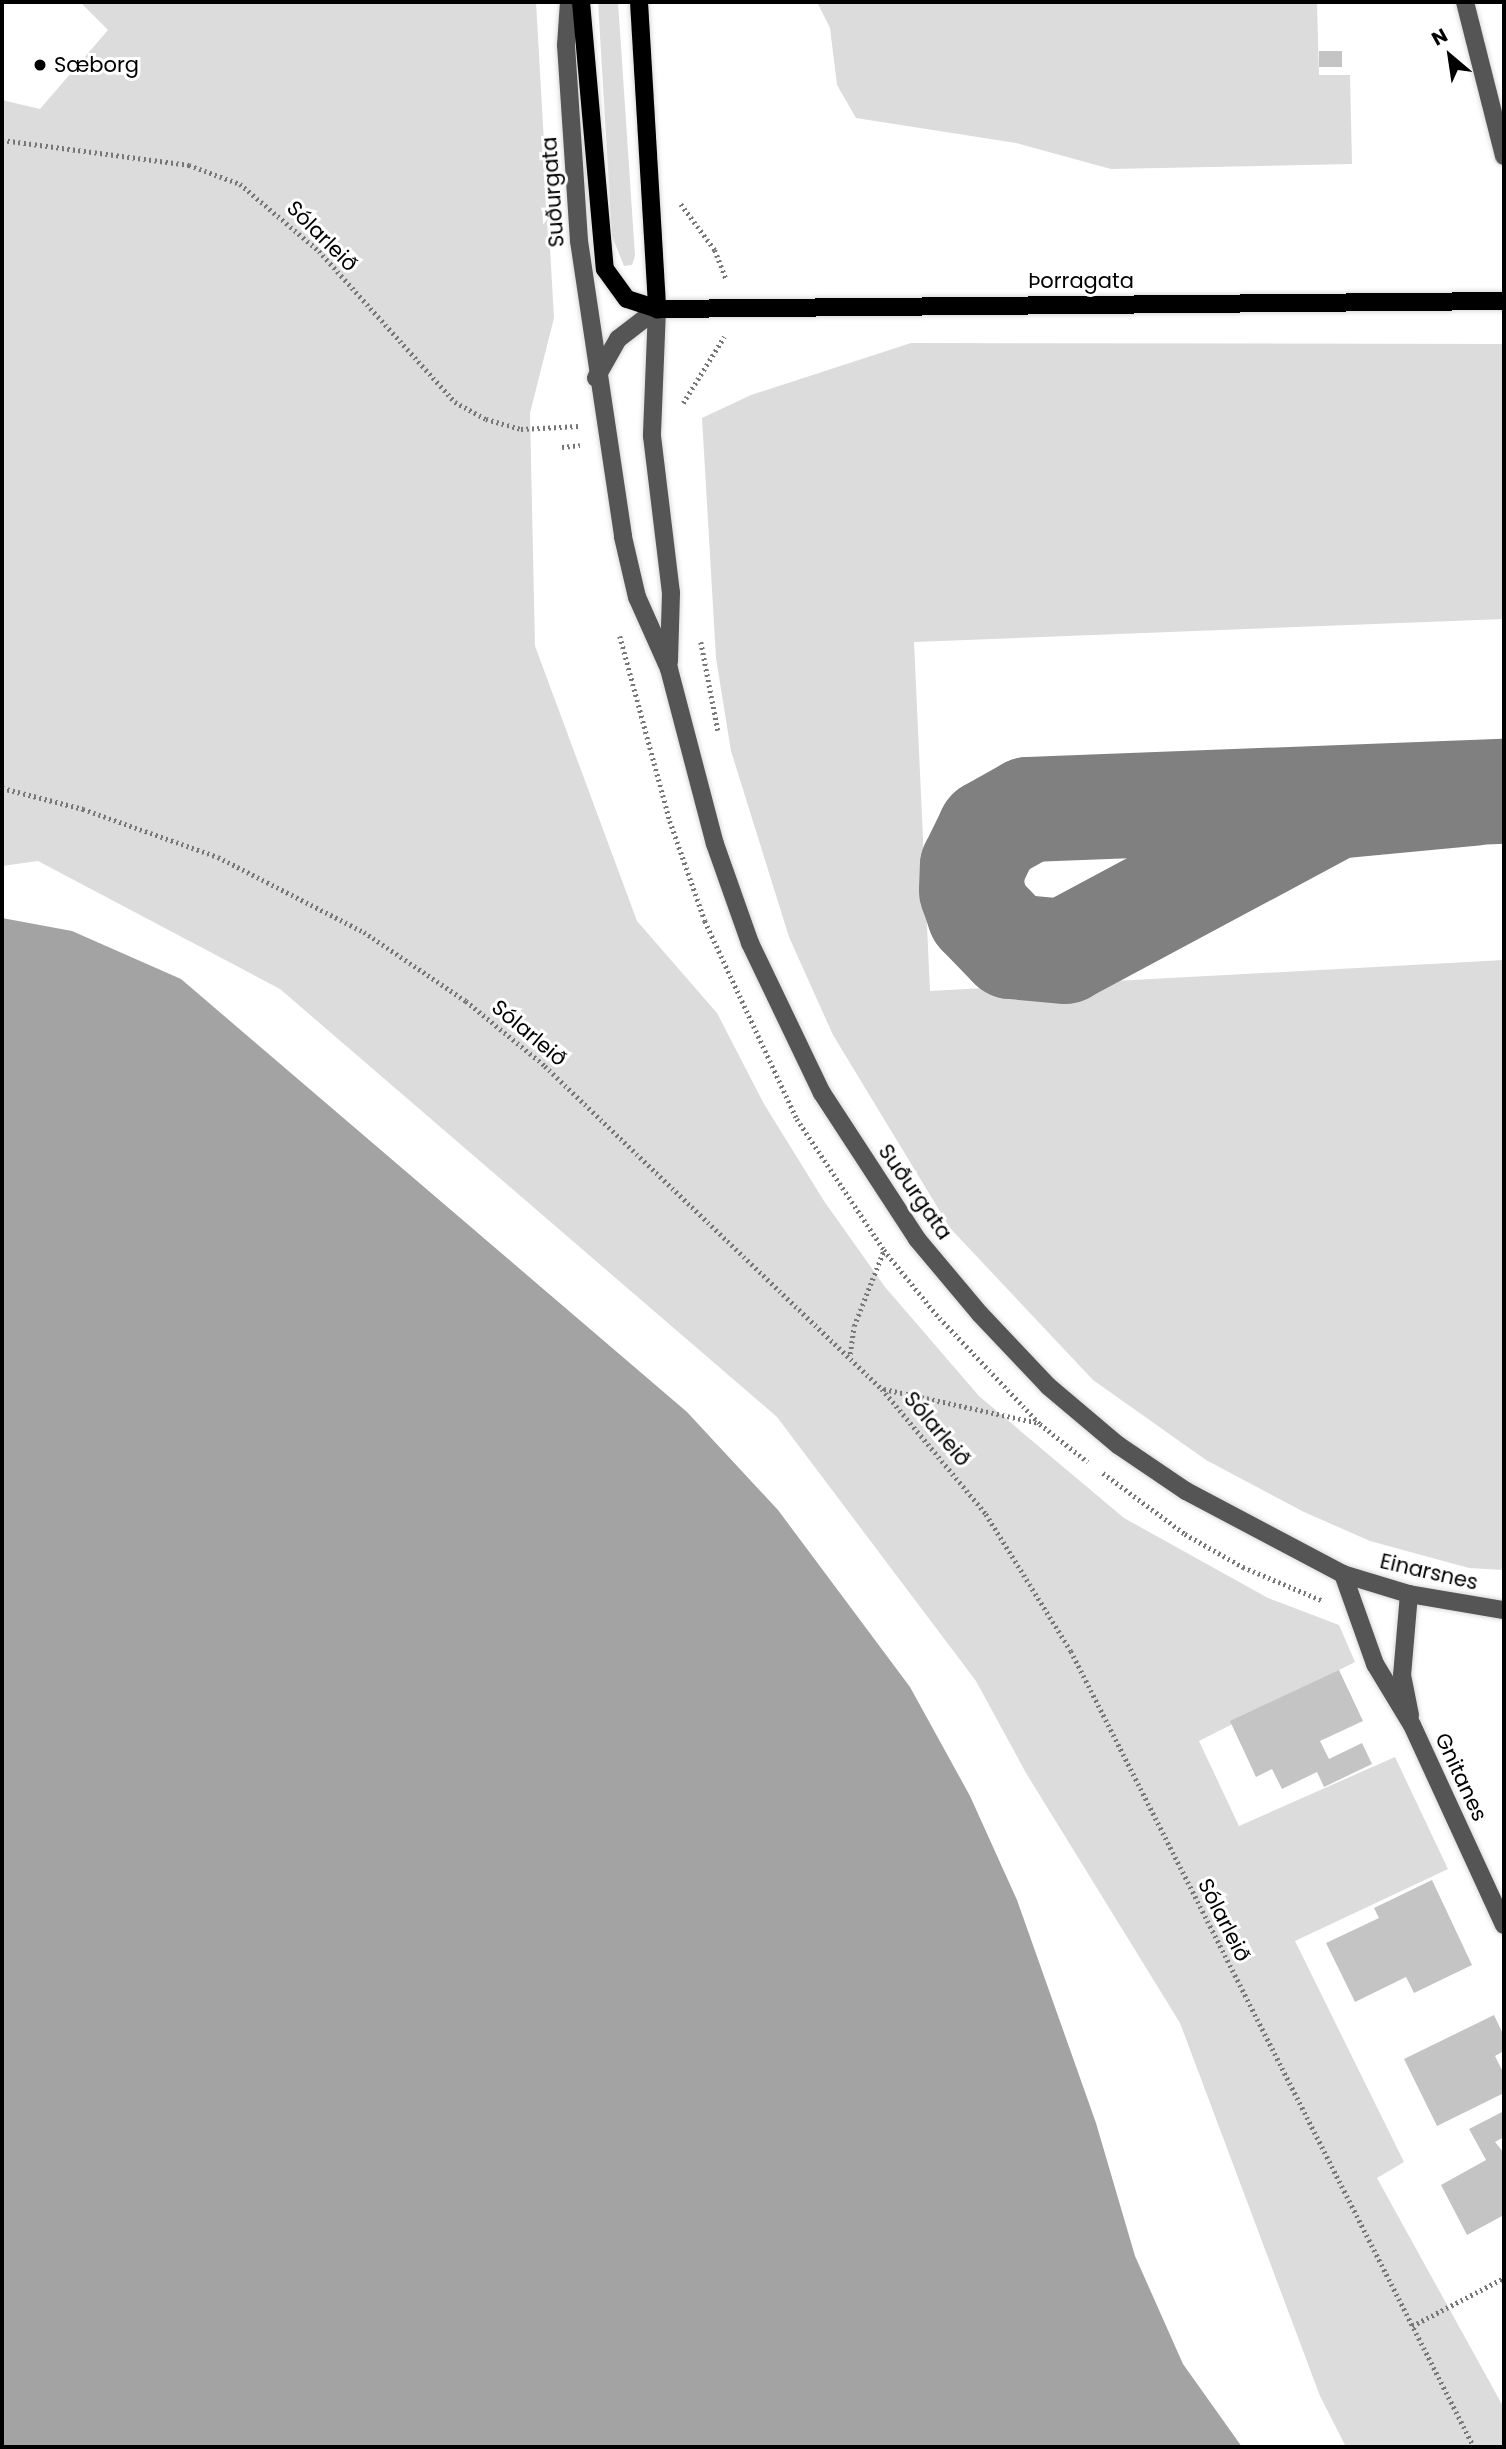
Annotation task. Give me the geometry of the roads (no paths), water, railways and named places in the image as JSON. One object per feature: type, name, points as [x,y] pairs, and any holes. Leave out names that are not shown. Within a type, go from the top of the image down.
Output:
[{"type":"main road","points":[[581,2],[605,270],[627,299],[657,310]]},
{"type":"main road","name":"Suðurgata","points":[[639,2],[657,310]]},
{"type":"main road","name":"Þorragata","points":[[657,310],[1504,301]]},
{"type":"street","name":"Suðurgata","points":[[569,2],[566,44],[579,242],[596,379],[634,585],[669,669],[715,844],[750,943],[822,1093],[917,1239],[1048,1386],[1118,1445],[1186,1491],[1343,1574]]},
{"type":"street","points":[[1465,2],[1504,156]]},
{"type":"street","name":"Suðurgata","points":[[657,310],[652,436],[671,593],[669,669]]},
{"type":"street","points":[[596,379],[618,339],[657,310]]},
{"type":"street","name":"Einarsnes","points":[[1343,1574],[1409,1594],[1504,1610]]},
{"type":"street","name":"Gnitanes","points":[[1343,1574],[1375,1664],[1412,1726],[1504,1925]]},
{"type":"street","name":"Gnitanes","points":[[1409,1594],[1402,1675],[1412,1726]]},
{"type":"place","name":"Sæborg","points":[[40,65]]}]
